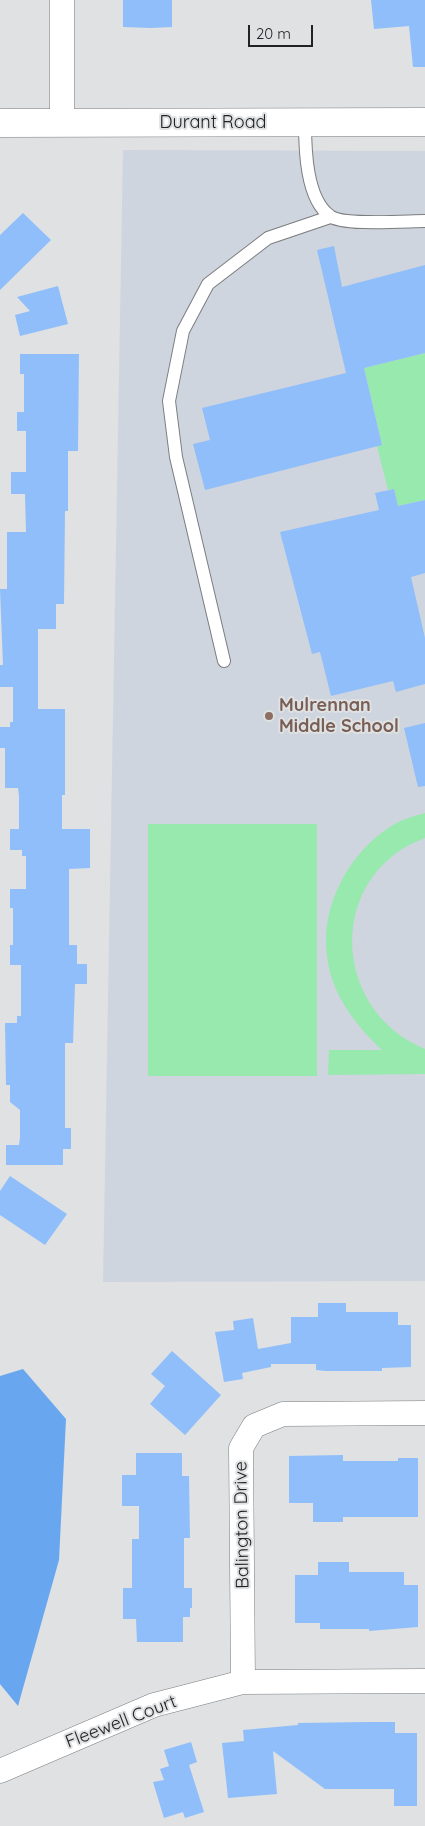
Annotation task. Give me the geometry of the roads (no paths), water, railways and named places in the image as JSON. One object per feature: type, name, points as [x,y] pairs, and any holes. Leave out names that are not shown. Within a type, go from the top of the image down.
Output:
[{"type":"street","points":[[62,0],[62,123]]},
{"type":"street","name":"Durant Road","points":[[0,123],[425,122]]},
{"type":"street","name":"Balington Drive","points":[[243,1682],[241,1448],[254,1426],[283,1414],[425,1413]]},
{"type":"street","name":"Fleewell Court","points":[[0,1771],[154,1705],[243,1682],[425,1681]]},
{"type":"lane","points":[[305,122],[307,167],[317,199],[330,217]]},
{"type":"lane","points":[[224,662],[176,457],[169,401],[183,331],[208,284],[268,238],[330,217],[348,222],[425,221]]},
{"type":"water","points":[[23,1369],[66,1419],[59,1560],[18,1706],[0,1684],[0,1376]]},
{"type":"place","name":"Mulrennan Middle School","points":[[269,716]]}]
